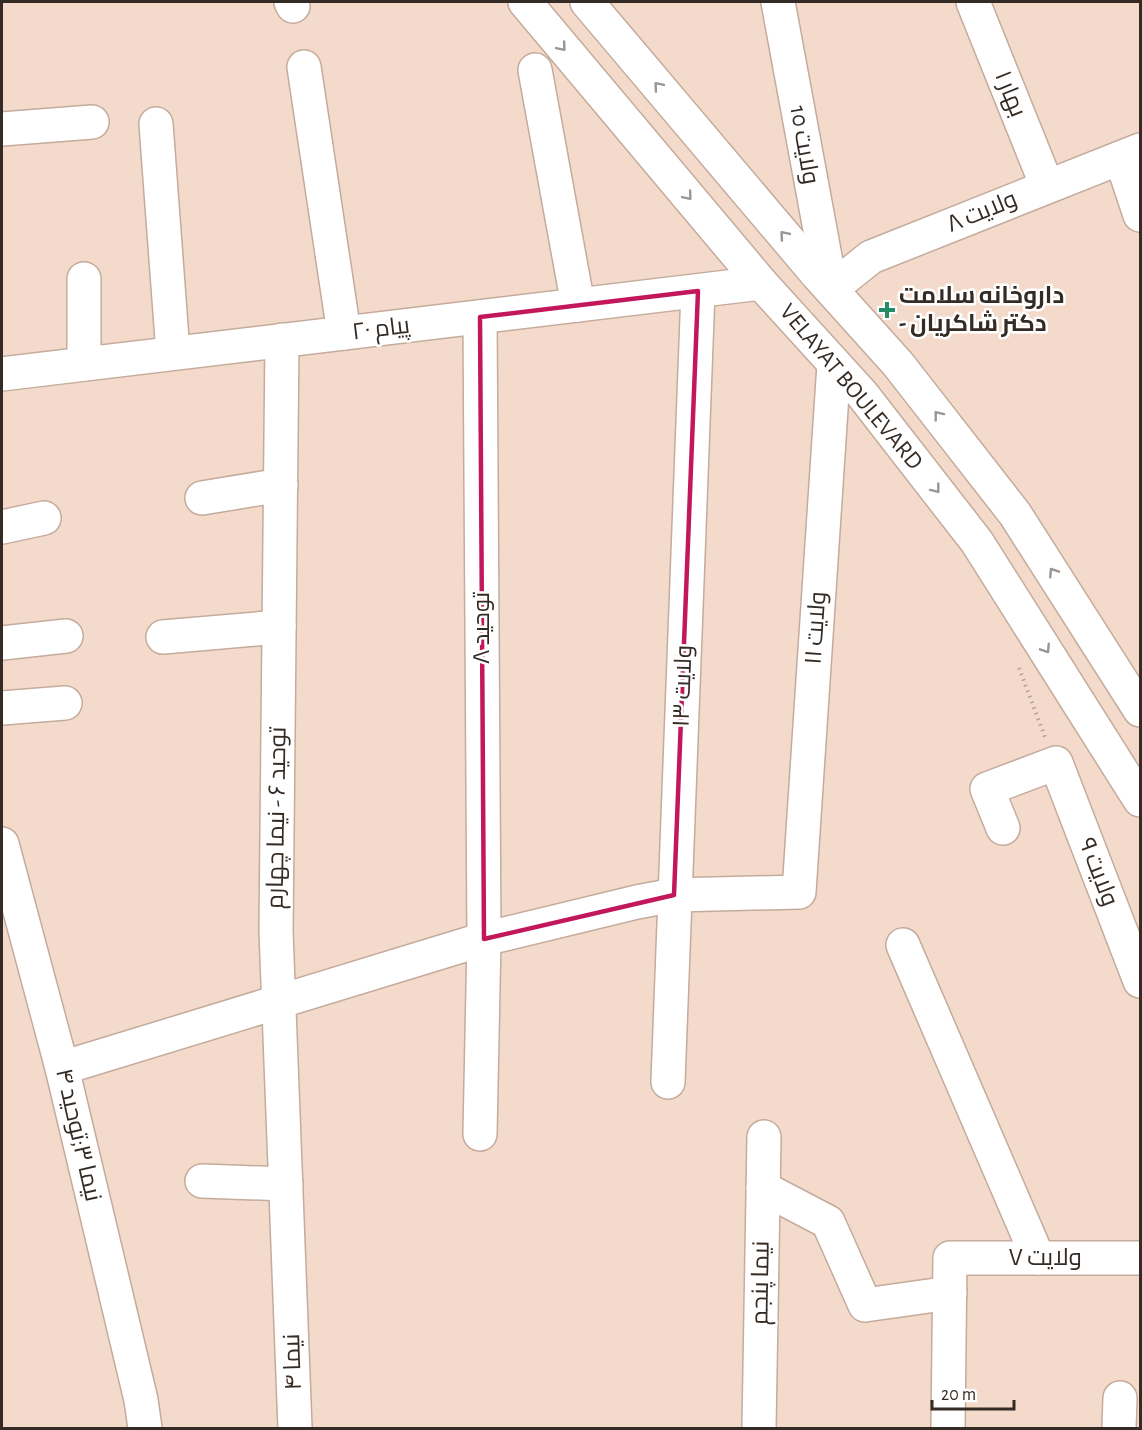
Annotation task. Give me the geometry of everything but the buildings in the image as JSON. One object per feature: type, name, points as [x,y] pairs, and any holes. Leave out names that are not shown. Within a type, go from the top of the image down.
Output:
[{"type":"street","name":"VELAYAT BOULEVARD","points":[[525,2],[762,283],[862,394],[977,542],[1140,800]]},
{"type":"street","name":"VELAYAT BOULEVARD","points":[[587,2],[831,289],[898,364],[1015,514],[1140,710]]},
{"type":"street","name":"ولایت 10","points":[[778,2],[831,289]]},
{"type":"street","name":"بهار ۱","points":[[973,2],[1047,186]]},
{"type":"street","points":[[304,67],[344,333]]},
{"type":"street","points":[[535,70],[578,305]]},
{"type":"street","points":[[2,129],[92,122]]},
{"type":"street","points":[[156,124],[173,353]]},
{"type":"street","name":"ولایت ۸","points":[[831,289],[871,257],[1131,154]]},
{"type":"street","points":[[1131,154],[1140,215]]},
{"type":"street","points":[[84,279],[84,364]]},
{"type":"street","name":"پیام ۲۰","points":[[2,374],[762,283]]},
{"type":"street","name":"ولایت ۱۳","points":[[668,1082],[698,291]]},
{"type":"street","name":"توحید ۸","points":[[480,317],[484,939],[480,1134]]},
{"type":"street","name":"توحید ۶ - نیما چهارم","points":[[282,340],[276,932],[291,1296]]},
{"type":"street","name":"ولایت ۱۱","points":[[674,895],[799,892],[834,364]]},
{"type":"street","points":[[202,498],[281,485]]},
{"type":"street","points":[[2,526],[44,518]]},
{"type":"street","points":[[163,637],[279,627]]},
{"type":"street","points":[[2,643],[66,636]]},
{"type":"street","points":[[2,708],[65,703]]},
{"type":"street","name":"ولایت ۹","points":[[1003,828],[987,789],[1056,763],[1140,981]]},
{"type":"street","name":"نیما ۳;توحید ۴","points":[[2,844],[62,1068],[141,1400],[145,1428]]},
{"type":"street","points":[[62,1068],[484,939],[674,895]]},
{"type":"street","points":[[903,945],[1038,1258]]},
{"type":"street","name":"نیما پنجم","points":[[759,1428],[764,1137]]},
{"type":"street","points":[[202,1181],[286,1184]]},
{"type":"street","points":[[763,1188],[828,1222],[865,1305],[950,1293],[948,1428]]},
{"type":"street","name":"ولایت ۷","points":[[950,1293],[950,1258],[1140,1258]]},
{"type":"street","name":"نیما ۴","points":[[291,1296],[295,1428]]},
{"type":"highlighted area","points":[[698,291],[674,895],[484,939],[480,317]]},
{"type":"place","name":"داروخانه سلامت - دکتر شاکریان","points":[[887,310]]}]
